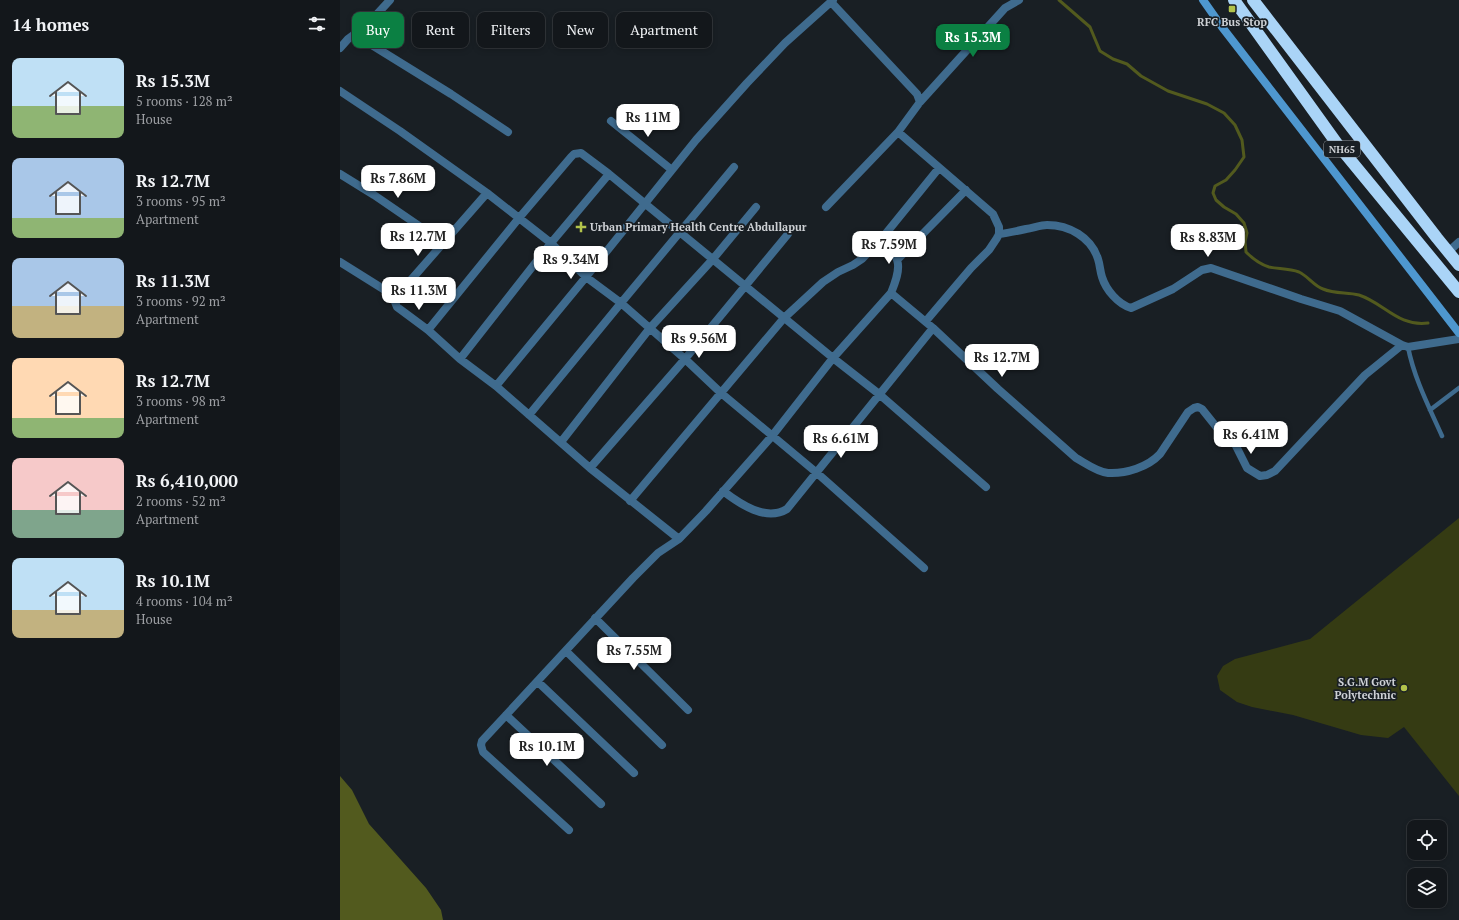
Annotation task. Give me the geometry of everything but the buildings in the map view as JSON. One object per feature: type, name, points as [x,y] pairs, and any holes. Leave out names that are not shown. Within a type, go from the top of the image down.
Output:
[{"type":"highway","name":"NH65","points":[[1234,0],[1338,145],[1459,292]]},
{"type":"highway","name":"NH65","points":[[1253,0],[1459,265]]},
{"type":"street","points":[[379,12],[390,0]]},
{"type":"street","points":[[826,207],[898,132],[920,102],[1004,8],[1019,0]]},
{"type":"street","points":[[1203,0],[1232,40],[1459,333]]},
{"type":"street","points":[[496,386],[696,140],[747,82],[785,43],[832,1],[917,94],[920,102]]},
{"type":"street","points":[[340,48],[352,36]]},
{"type":"street","points":[[377,48],[451,94],[508,132]]},
{"type":"street","points":[[340,91],[400,131],[487,193],[551,243],[586,277],[650,328],[721,393],[817,473],[924,568]]},
{"type":"street","points":[[611,121],[672,170]]},
{"type":"street","points":[[898,132],[993,214],[999,227],[999,234],[989,250],[971,268],[926,321]]},
{"type":"street","points":[[428,330],[519,218],[574,154],[581,153],[586,155],[832,358],[879,394],[986,487]]},
{"type":"street","points":[[529,415],[620,303],[680,234],[734,167]]},
{"type":"street","points":[[630,501],[784,318],[823,282],[862,259],[883,237],[940,168]]},
{"type":"street","points":[[340,174],[374,195],[444,243]]},
{"type":"street","points":[[460,359],[551,243],[609,174]]},
{"type":"street","points":[[898,260],[966,190]]},
{"type":"street","points":[[487,193],[396,297],[395,302],[397,307],[428,330],[460,359],[496,386],[590,468],[679,539]]},
{"type":"street","points":[[560,442],[650,328],[713,259],[756,207]]},
{"type":"street","points":[[999,234],[1046,225],[1058,226],[1083,236],[1091,245],[1098,258],[1105,284],[1118,301],[1131,308],[1173,289],[1202,270],[1211,268],[1301,299],[1340,310],[1405,346]]},
{"type":"street","points":[[590,468],[746,287],[788,234]]},
{"type":"street","points":[[569,830],[482,749],[482,741],[538,682],[595,618],[658,553],[679,539],[723,491],[772,436],[832,358],[891,293],[899,270],[898,260],[891,247],[883,237]]},
{"type":"street","points":[[1448,252],[1459,242]]},
{"type":"street","points":[[340,262],[396,297]]},
{"type":"street","points":[[891,293],[926,321],[998,389],[1076,458],[1091,467],[1107,473],[1130,470],[1147,465],[1155,460],[1188,412],[1198,407],[1218,429],[1232,441],[1247,468],[1260,476],[1267,475],[1275,470],[1365,375],[1405,346],[1459,339]]},
{"type":"street","points":[[723,491],[749,508],[764,513],[781,513],[787,509],[933,328]]},
{"type":"street","points":[[595,618],[688,710]]},
{"type":"street","points":[[566,650],[662,745]]},
{"type":"street","points":[[538,682],[634,773]]},
{"type":"street","points":[[506,715],[601,804]]},
{"type":"lane","points":[[1405,346],[1430,410],[1442,436]]},
{"type":"lane","points":[[1430,410],[1459,388]]},
{"type":"shaded area","name":"S.G.M Govt Polytechnic","points":[[1459,518],[1459,796],[1404,727],[1388,738],[1361,735],[1293,715],[1252,707],[1237,702],[1220,690],[1217,676],[1223,666],[1235,659],[1310,639]]},
{"type":"shaded area","points":[[340,776],[352,790],[369,824],[426,888],[441,910],[443,920],[340,920]]},
{"type":"waterway","points":[[1059,0],[1090,27],[1100,51],[1113,59],[1127,64],[1141,76],[1168,91],[1207,104],[1224,113],[1235,125],[1242,140],[1244,157],[1226,180],[1215,186],[1213,193],[1216,200],[1236,214],[1244,223],[1247,233],[1245,242],[1246,252],[1251,257],[1259,263],[1269,267],[1299,272],[1323,289],[1332,292],[1359,295],[1376,303],[1392,314],[1408,321],[1428,323]]},
{"type":"place","name":"RFC Bus Stop","points":[[1232,9]]},
{"type":"place","name":"Urban Primary Health Centre Abdullapur","points":[[581,227]]},
{"type":"place","name":"S.G.M Govt Polytechnic","points":[[1404,688]]}]
